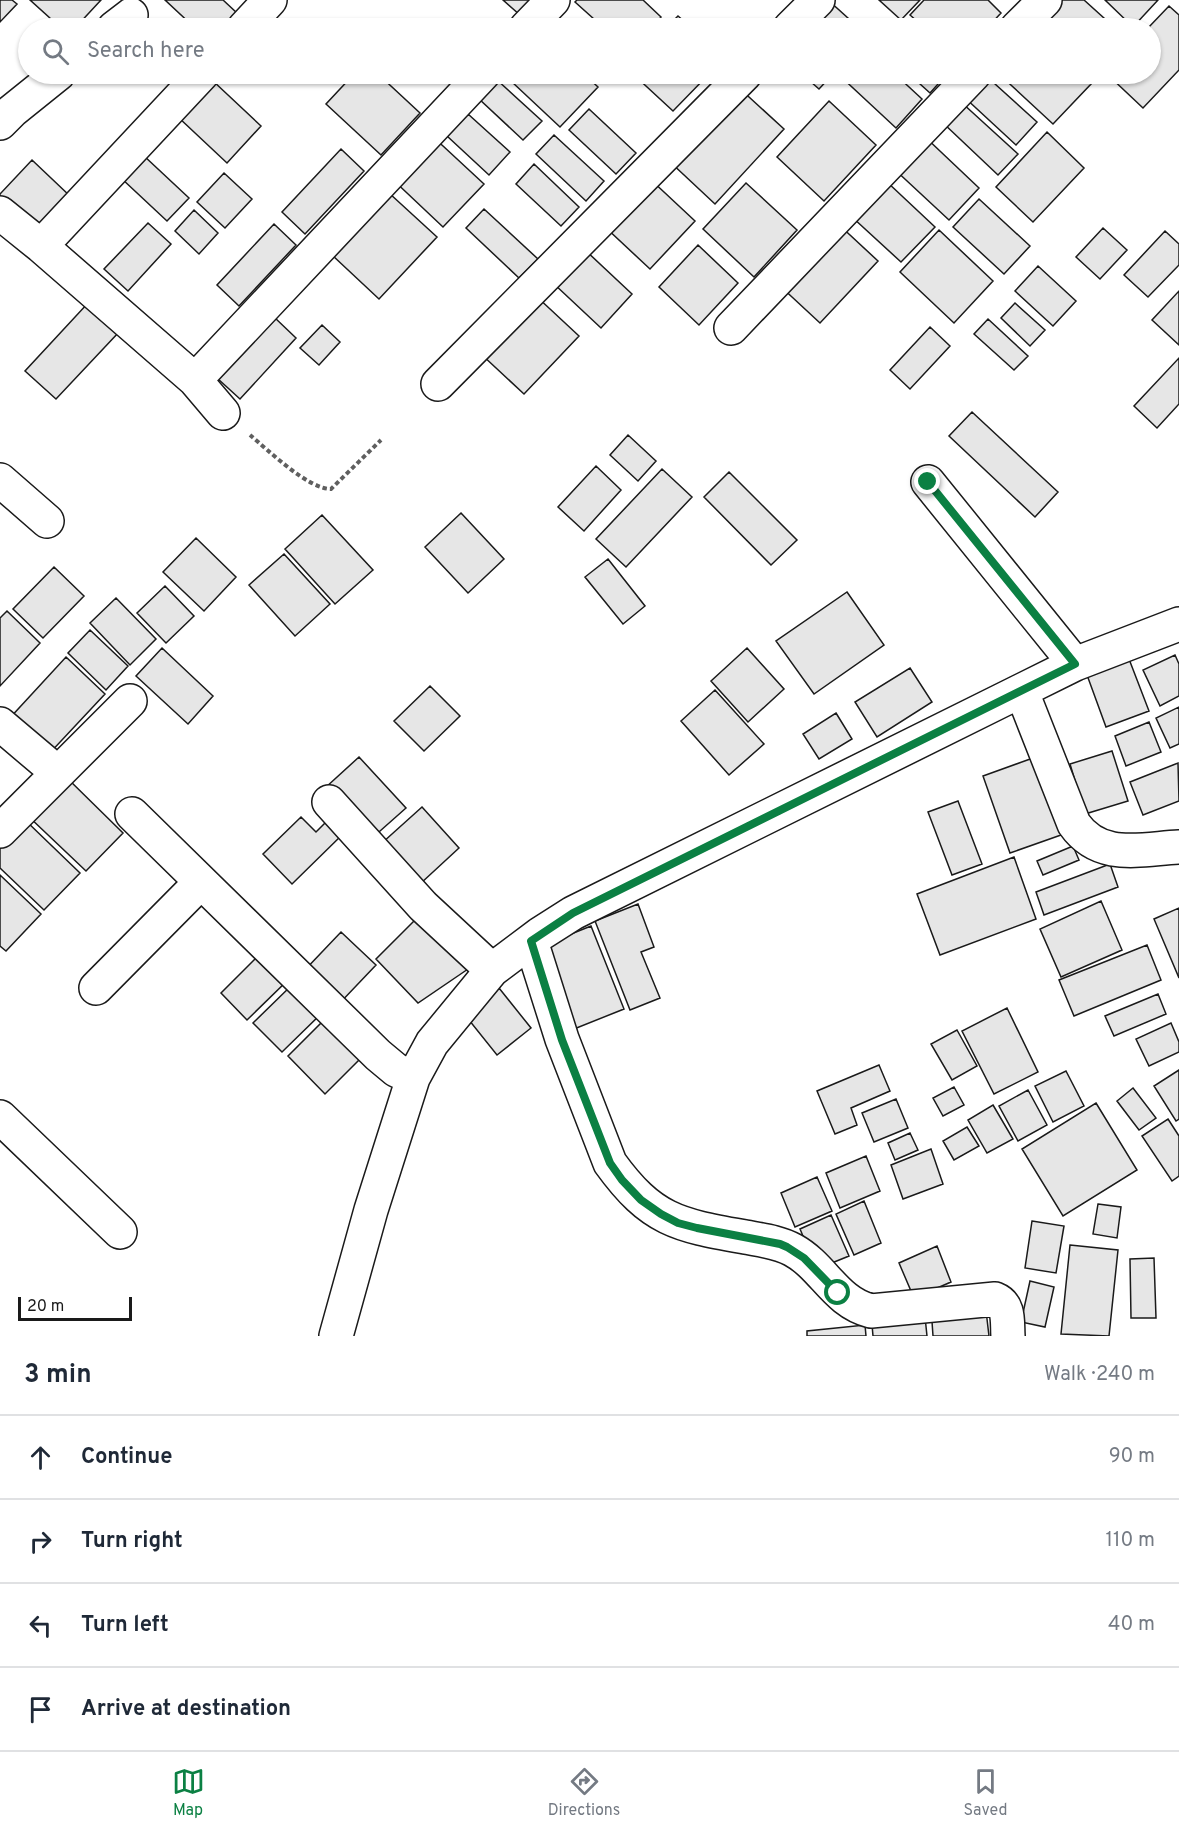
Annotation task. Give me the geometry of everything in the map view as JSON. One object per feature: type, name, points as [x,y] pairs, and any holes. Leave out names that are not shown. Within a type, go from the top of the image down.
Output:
[{"type":"street","points":[[253,18],[270,0]]},
{"type":"street","points":[[536,18],[553,0]]},
{"type":"street","points":[[800,18],[818,0]]},
{"type":"street","points":[[1027,18],[1045,0]]},
{"type":"street","points":[[4,111],[43,84]]},
{"type":"street","points":[[41,246],[193,84]]},
{"type":"street","points":[[195,380],[474,84]]},
{"type":"street","points":[[438,384],[735,84]]},
{"type":"street","points":[[731,328],[964,84]]},
{"type":"street","points":[[0,213],[195,380],[223,414]]},
{"type":"street","points":[[0,480],[47,521]]},
{"type":"street","points":[[928,482],[1075,664]]},
{"type":"street","points":[[336,1336],[371,1210],[413,1078],[432,1043],[492,970],[573,913],[1075,664],[1176,633]]},
{"type":"street","points":[[1022,692],[1074,824],[1080,833],[1100,847],[1120,851],[1179,847]]},
{"type":"street","points":[[0,831],[130,701]]},
{"type":"street","points":[[0,723],[58,773]]},
{"type":"street","points":[[329,802],[423,906],[492,970]]},
{"type":"street","points":[[132,814],[378,1055],[396,1070],[413,1078]]},
{"type":"street","points":[[96,988],[201,882]]},
{"type":"street","points":[[531,941],[562,1040],[610,1163],[641,1200],[678,1223],[780,1244],[796,1251],[838,1293],[855,1306],[871,1311],[995,1299],[1000,1301],[1006,1309],[1008,1336]]},
{"type":"street","points":[[0,1117],[120,1232]]},
{"type":"path","points":[[223,414],[309,482],[324,489],[331,489],[381,440]]},
{"type":"building","points":[[0,0],[12,0],[17,4],[0,22]]},
{"type":"building","points":[[30,0],[101,0],[84,18],[50,18]]},
{"type":"building","points":[[165,0],[223,0],[237,13],[232,18],[184,18]]},
{"type":"building","points":[[503,0],[534,0],[520,15]]},
{"type":"building","points":[[577,0],[643,0],[661,17],[593,18],[575,2]]},
{"type":"building","points":[[828,0],[848,18],[809,18]]},
{"type":"building","points":[[879,0],[920,0],[903,18],[899,18]]},
{"type":"building","points":[[924,0],[988,0],[1001,13],[996,18],[913,18],[910,15]]},
{"type":"building","points":[[1051,0],[1084,0],[1104,18],[1034,18]]},
{"type":"building","points":[[1105,0],[1158,0],[1141,18],[1124,18]]},
{"type":"building","points":[[1169,6],[1179,15],[1179,70],[1143,108],[1118,84],[1161,84],[1161,18],[1158,18]]},
{"type":"building","points":[[208,84],[216,84],[261,126],[227,163],[178,117]]},
{"type":"building","points":[[345,84],[389,84],[420,113],[381,155],[326,104]]},
{"type":"building","points":[[491,84],[501,84],[542,121],[523,140],[478,98]]},
{"type":"building","points":[[514,84],[595,84],[598,87],[560,127]]},
{"type":"building","points":[[644,84],[699,84],[673,111]]},
{"type":"building","points":[[813,84],[824,84],[819,89]]},
{"type":"building","points":[[849,84],[906,84],[922,99],[896,128]]},
{"type":"building","points":[[920,84],[938,84],[930,93]]},
{"type":"building","points":[[974,84],[995,84],[1037,122],[1016,145],[963,96]]},
{"type":"building","points":[[1010,84],[1091,84],[1053,124]]},
{"type":"building","points":[[737,86],[784,129],[715,204],[668,160]]},
{"type":"building","points":[[829,101],[876,145],[824,201],[777,157]]},
{"type":"building","points":[[961,102],[1018,154],[998,175],[942,122]]},
{"type":"building","points":[[589,109],[636,153],[616,174],[569,130]]},
{"type":"building","points":[[468,114],[510,152],[489,175],[447,136]]},
{"type":"building","points":[[1047,132],[1084,168],[1033,222],[996,187]]},
{"type":"building","points":[[429,133],[484,184],[443,227],[389,176]]},
{"type":"building","points":[[922,134],[979,188],[949,220],[892,167]]},
{"type":"building","points":[[554,135],[604,181],[586,201],[536,154]]},
{"type":"building","points":[[341,149],[364,171],[305,234],[282,212]]},
{"type":"building","points":[[143,155],[189,198],[167,221],[121,178]]},
{"type":"building","points":[[32,160],[71,197],[38,233],[0,197],[0,194]]},
{"type":"building","points":[[534,164],[579,207],[561,226],[516,184]]},
{"type":"building","points":[[224,173],[252,199],[225,228],[197,202]]},
{"type":"building","points":[[649,178],[695,221],[650,269],[604,226]]},
{"type":"building","points":[[886,181],[935,227],[901,262],[852,217]]},
{"type":"building","points":[[746,183],[797,230],[754,277],[703,229]]},
{"type":"building","points":[[389,193],[437,237],[379,299],[332,255]]},
{"type":"building","points":[[979,199],[1030,246],[1004,274],[953,227]]},
{"type":"building","points":[[484,209],[538,259],[519,278],[466,228]]},
{"type":"building","points":[[194,210],[218,233],[199,254],[175,231]]},
{"type":"building","points":[[836,222],[878,261],[820,323],[778,284]]},
{"type":"building","points":[[148,223],[171,244],[128,291],[104,269]]},
{"type":"building","points":[[274,224],[296,245],[239,306],[217,285]]},
{"type":"building","points":[[1103,228],[1127,250],[1100,279],[1076,257]]},
{"type":"building","points":[[939,230],[993,281],[954,323],[900,272]]},
{"type":"building","points":[[1165,231],[1179,244],[1179,265],[1148,297],[1124,275]]},
{"type":"building","points":[[698,245],[738,283],[699,325],[659,287]]},
{"type":"building","points":[[584,249],[632,294],[601,328],[553,283]]},
{"type":"building","points":[[1038,266],[1076,301],[1053,326],[1015,291]]},
{"type":"building","points":[[1179,291],[1179,345],[1152,320]]},
{"type":"building","points":[[535,295],[579,336],[524,394],[481,354]]},
{"type":"building","points":[[88,303],[119,332],[56,399],[25,371]]},
{"type":"building","points":[[1015,303],[1045,330],[1030,346],[1001,318]]},
{"type":"building","points":[[274,317],[296,338],[240,399],[217,378]]},
{"type":"building","points":[[988,319],[1028,356],[1014,370],[974,334]]},
{"type":"building","points":[[322,325],[340,342],[319,365],[300,348]]},
{"type":"building","points":[[930,327],[950,346],[910,389],[890,370]]},
{"type":"building","points":[[1179,358],[1179,404],[1157,428],[1134,406]]},
{"type":"building","points":[[972,412],[1058,492],[1035,517],[949,436]]},
{"type":"building","points":[[628,435],[656,461],[638,481],[610,455]]},
{"type":"building","points":[[596,466],[621,490],[584,531],[558,507]]},
{"type":"building","points":[[662,469],[692,497],[626,567],[596,539]]},
{"type":"building","points":[[729,472],[797,540],[771,565],[704,497]]},
{"type":"building","points":[[461,513],[504,559],[468,593],[425,547]]},
{"type":"building","points":[[322,515],[373,570],[335,604],[285,549]]},
{"type":"building","points":[[196,538],[236,577],[204,611],[163,572]]},
{"type":"building","points":[[284,554],[330,604],[295,636],[249,585]]},
{"type":"building","points":[[608,559],[645,606],[623,624],[585,577]]},
{"type":"building","points":[[54,567],[84,596],[43,638],[13,609]]},
{"type":"building","points":[[165,586],[194,616],[166,643],[137,613]]},
{"type":"building","points":[[847,592],[884,645],[814,694],[776,641]]},
{"type":"building","points":[[116,598],[156,639],[130,665],[90,623]]},
{"type":"building","points":[[7,611],[40,643],[0,686],[0,618]]},
{"type":"building","points":[[90,630],[128,666],[106,690],[68,653]]},
{"type":"building","points":[[162,648],[213,696],[188,724],[136,676]]},
{"type":"building","points":[[747,648],[784,689],[748,722],[711,681]]},
{"type":"building","points":[[1175,655],[1179,664],[1179,696],[1160,706],[1143,670]]},
{"type":"building","points":[[66,657],[105,694],[47,756],[8,720]]},
{"type":"building","points":[[1129,659],[1149,711],[1106,727],[1087,675]]},
{"type":"building","points":[[910,668],[932,702],[877,737],[855,702]]},
{"type":"building","points":[[430,686],[460,716],[424,751],[394,721]]},
{"type":"building","points":[[715,690],[764,744],[729,775],[681,721]]},
{"type":"building","points":[[1179,707],[1179,744],[1170,748],[1156,718]]},
{"type":"building","points":[[836,713],[852,739],[819,759],[803,734]]},
{"type":"building","points":[[1149,722],[1161,752],[1126,766],[1115,736]]},
{"type":"building","points":[[1112,751],[1128,801],[1085,814],[1070,764]]},
{"type":"building","points":[[359,757],[406,808],[371,839],[325,788]]},
{"type":"building","points":[[1033,758],[1061,835],[1010,853],[983,776]]},
{"type":"building","points":[[1178,763],[1179,801],[1143,815],[1130,782]]},
{"type":"building","points":[[65,776],[123,833],[86,871],[27,815]]},
{"type":"building","points":[[958,801],[982,864],[952,875],[928,812]]},
{"type":"building","points":[[422,807],[459,848],[420,884],[382,843]]},
{"type":"building","points":[[301,817],[316,832],[331,817],[345,832],[292,884],[263,854]]},
{"type":"building","points":[[24,819],[80,873],[44,910],[0,868],[0,843]]},
{"type":"building","points":[[1073,846],[1079,860],[1043,875],[1037,861]]},
{"type":"building","points":[[1014,857],[1036,919],[940,955],[917,894]]},
{"type":"building","points":[[1110,864],[1118,887],[1044,915],[1036,892]]},
{"type":"building","points":[[0,875],[41,914],[6,951],[0,946]]},
{"type":"building","points":[[1101,901],[1122,950],[1061,977],[1040,929]]},
{"type":"building","points":[[638,904],[654,947],[641,952],[660,998],[630,1010],[595,921]]},
{"type":"building","points":[[1179,908],[1179,978],[1154,919]]},
{"type":"building","points":[[420,915],[471,967],[418,1003],[376,959]]},
{"type":"building","points":[[591,926],[624,1009],[574,1029],[541,946]]},
{"type":"building","points":[[341,932],[376,965],[337,1006],[302,973]]},
{"type":"building","points":[[1147,945],[1161,980],[1074,1016],[1059,980]]},
{"type":"building","points":[[264,950],[291,977],[247,1020],[221,993]]},
{"type":"building","points":[[295,982],[324,1011],[282,1052],[253,1023]]},
{"type":"building","points":[[499,988],[531,1028],[497,1055],[465,1015]]},
{"type":"building","points":[[1158,994],[1166,1014],[1114,1036],[1105,1016]]},
{"type":"building","points":[[1007,1008],[1038,1072],[994,1094],[962,1031]]},
{"type":"building","points":[[329,1015],[366,1053],[325,1094],[288,1056]]},
{"type":"building","points":[[1171,1023],[1179,1042],[1179,1052],[1149,1066],[1136,1039]]},
{"type":"building","points":[[957,1030],[977,1066],[952,1080],[931,1044]]},
{"type":"building","points":[[879,1065],[890,1091],[851,1108],[857,1125],[835,1134],[817,1091]]},
{"type":"building","points":[[1179,1070],[1179,1119],[1176,1121],[1154,1086]]},
{"type":"building","points":[[1066,1071],[1084,1106],[1053,1122],[1035,1086]]},
{"type":"building","points":[[954,1087],[964,1105],[943,1116],[933,1098]]},
{"type":"building","points":[[1133,1088],[1156,1118],[1139,1130],[1117,1101]]},
{"type":"building","points":[[1028,1090],[1047,1125],[1018,1141],[999,1106]]},
{"type":"building","points":[[896,1099],[908,1128],[874,1142],[862,1113]]},
{"type":"building","points":[[1096,1103],[1137,1170],[1063,1216],[1022,1149]]},
{"type":"building","points":[[993,1105],[1013,1139],[987,1153],[968,1120]]},
{"type":"building","points":[[1168,1119],[1179,1136],[1179,1176],[1172,1181],[1142,1136]]},
{"type":"building","points":[[967,1127],[979,1146],[954,1160],[943,1141]]},
{"type":"building","points":[[910,1133],[918,1150],[895,1160],[888,1143]]},
{"type":"building","points":[[931,1149],[943,1184],[903,1199],[891,1165]]},
{"type":"building","points":[[866,1156],[880,1191],[840,1208],[826,1173]]},
{"type":"building","points":[[817,1177],[832,1211],[795,1227],[781,1193]]},
{"type":"building","points":[[864,1201],[881,1243],[854,1255],[836,1214]]},
{"type":"building","points":[[1098,1204],[1121,1207],[1117,1238],[1093,1234]]},
{"type":"building","points":[[831,1215],[849,1256],[817,1269],[800,1229]]},
{"type":"building","points":[[1032,1221],[1064,1226],[1056,1273],[1025,1268]]},
{"type":"building","points":[[1070,1245],[1118,1250],[1109,1336],[1061,1334]]},
{"type":"building","points":[[937,1246],[951,1282],[914,1298],[899,1263]]},
{"type":"building","points":[[1154,1258],[1156,1318],[1131,1318],[1130,1259]]},
{"type":"building","points":[[1030,1281],[1054,1287],[1045,1327],[1021,1322]]},
{"type":"building","points":[[985,1302],[989,1336],[933,1336],[931,1307]]},
{"type":"building","points":[[924,1307],[927,1336],[873,1336],[871,1313]]},
{"type":"building","points":[[865,1325],[866,1336],[807,1336],[807,1331]]},
{"type":"route","points":[[838,1293],[796,1251],[780,1244],[678,1223],[641,1200],[622,1180],[610,1163],[562,1040],[531,941],[573,913],[1075,664],[928,482]]}]
